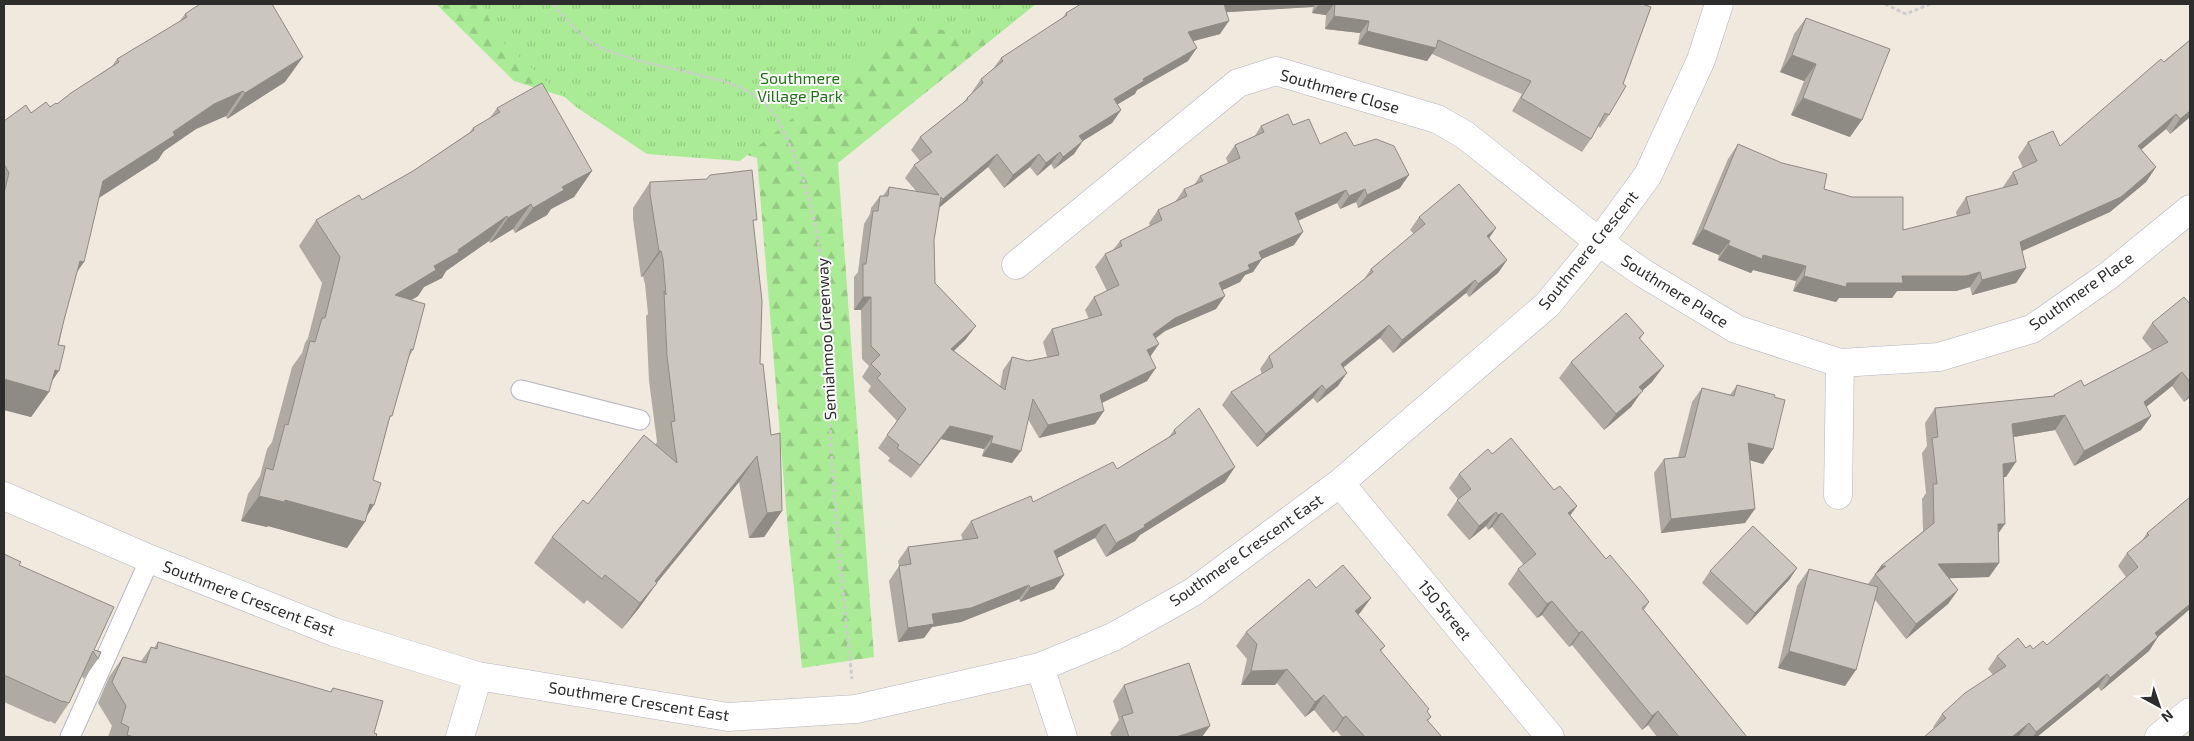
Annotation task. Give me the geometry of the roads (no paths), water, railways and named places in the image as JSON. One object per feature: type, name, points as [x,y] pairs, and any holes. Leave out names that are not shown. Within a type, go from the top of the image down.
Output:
[{"type":"street","name":"Southmere Crescent","points":[[1340,483],[1547,305],[1599,242],[1648,175],[1701,60],[1719,4]]},
{"type":"street","name":"Southmere Close","points":[[1016,266],[1238,83],[1276,71],[1437,119],[1465,135],[1599,242]]},
{"type":"street","name":"Southmere Place","points":[[1599,242],[1643,273],[1736,329],[1840,363],[1939,357],[2032,329],[2108,276],[2190,209]]},
{"type":"street","points":[[1838,495],[1840,363]]},
{"type":"street","name":"Southmere Crescent East","points":[[4,496],[150,559],[334,632],[478,676],[728,717],[856,709],[1040,668],[1113,637],[1193,592],[1340,483]]},
{"type":"street","name":"150 Street","points":[[1340,483],[1550,737]]},
{"type":"street","points":[[1040,668],[1063,737]]},
{"type":"street","points":[[460,737],[478,676]]},
{"type":"street","points":[[2159,737],[2190,712]]},
{"type":"lane","points":[[522,390],[640,420]]},
{"type":"lane","points":[[70,737],[150,559]]},
{"type":"park label","name":"Southmere Village Park","points":[[800,87]]}]
